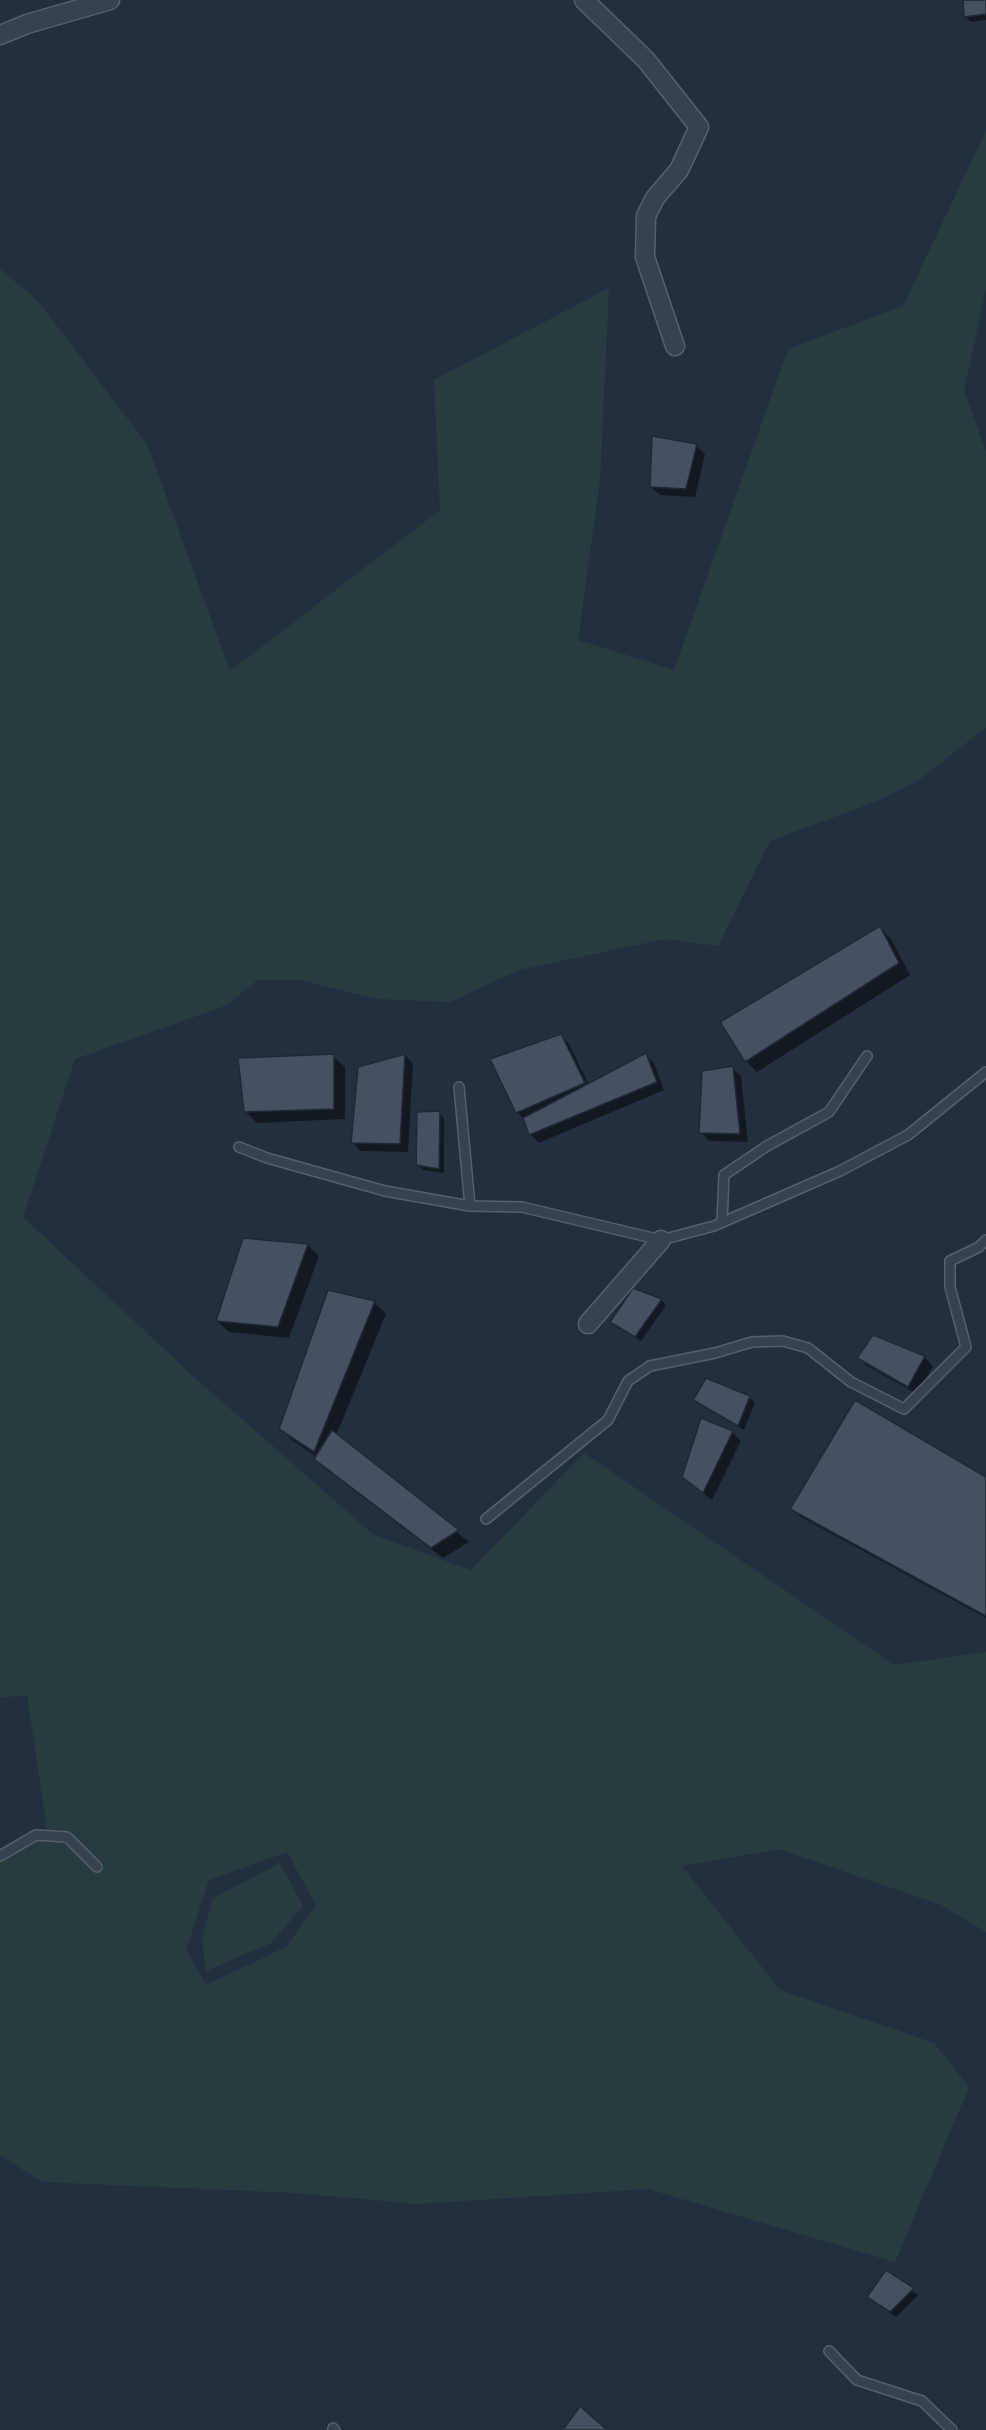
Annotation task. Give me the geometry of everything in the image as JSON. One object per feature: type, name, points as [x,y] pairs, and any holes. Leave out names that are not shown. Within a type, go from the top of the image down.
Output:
[{"type":"street","points":[[0,35],[27,24],[110,0]]},
{"type":"street","points":[[584,0],[646,60],[699,127],[679,170],[655,198],[646,216],[645,257],[675,346]]},
{"type":"street","points":[[588,1324],[661,1240]]},
{"type":"lane","points":[[722,1222],[724,1175],[767,1146],[829,1112],[867,1056]]},
{"type":"lane","points":[[239,1147],[267,1158],[385,1191],[470,1206],[522,1207],[661,1240],[722,1222],[840,1171],[908,1136],[986,1072]]},
{"type":"lane","points":[[459,1087],[470,1206]]},
{"type":"lane","points":[[486,1519],[608,1420],[628,1381],[650,1366],[715,1353],[752,1342],[783,1341],[808,1348],[851,1382],[904,1409],[966,1347],[950,1287],[950,1261],[980,1247],[986,1240]]},
{"type":"lane","points":[[0,1856],[36,1835],[67,1837],[97,1867]]},
{"type":"lane","points":[[830,2351],[857,2380],[922,2401],[952,2430]]},
{"type":"green space","points":[[986,131],[986,288],[964,391],[986,451],[986,728],[917,781],[875,802],[770,841],[718,946],[665,939],[519,970],[450,1002],[378,999],[300,980],[258,980],[225,1006],[75,1059],[23,1217],[195,1378],[374,1535],[471,1570],[584,1453],[894,1665],[986,1652],[986,1932],[941,1905],[779,1849],[682,1866],[780,1990],[934,2043],[969,2087],[895,2262],[648,2189],[418,2204],[295,2193],[42,2182],[0,2155],[0,1850],[48,1836],[27,1695],[0,1698],[0,269],[37,300],[147,444],[230,671],[440,510],[434,380],[609,288],[600,480],[578,640],[674,670],[788,349],[903,306]],"holes":[[[287,1852],[316,1905],[286,1947],[206,1985],[186,1950],[209,1880]]]},
{"type":"green space","points":[[280,1863],[303,1906],[271,1943],[206,1971],[202,1939],[213,1898]]},
{"type":"building","points":[[963,0],[986,0],[986,14],[964,17]]},
{"type":"building","points":[[652,436],[697,444],[686,489],[650,487]]},
{"type":"building","points":[[880,926],[899,963],[745,1062],[720,1022]]},
{"type":"building","points":[[561,1034],[585,1083],[516,1113],[490,1059]]},
{"type":"building","points":[[646,1053],[657,1082],[529,1135],[523,1118]]},
{"type":"building","points":[[334,1054],[334,1109],[244,1112],[238,1058]]},
{"type":"building","points":[[405,1054],[400,1144],[351,1143],[358,1067]]},
{"type":"building","points":[[733,1066],[740,1134],[699,1133],[702,1071]]},
{"type":"building","points":[[440,1111],[439,1169],[416,1165],[417,1112]]},
{"type":"building","points":[[243,1238],[308,1244],[278,1327],[216,1321]]},
{"type":"building","points":[[633,1288],[662,1299],[635,1337],[610,1322]]},
{"type":"building","points":[[328,1290],[375,1301],[314,1452],[279,1429]]},
{"type":"building","points":[[873,1335],[925,1356],[908,1387],[857,1358]]},
{"type":"building","points":[[706,1378],[750,1396],[738,1426],[693,1400]]},
{"type":"building","points":[[855,1400],[986,1477],[986,1616],[790,1509]]},
{"type":"building","points":[[701,1418],[733,1431],[703,1493],[682,1477]]},
{"type":"building","points":[[332,1430],[459,1530],[431,1548],[314,1459]]},
{"type":"building","points":[[886,2270],[914,2288],[890,2312],[867,2297]]},
{"type":"building","points":[[580,2406],[607,2430],[563,2430]]}]
